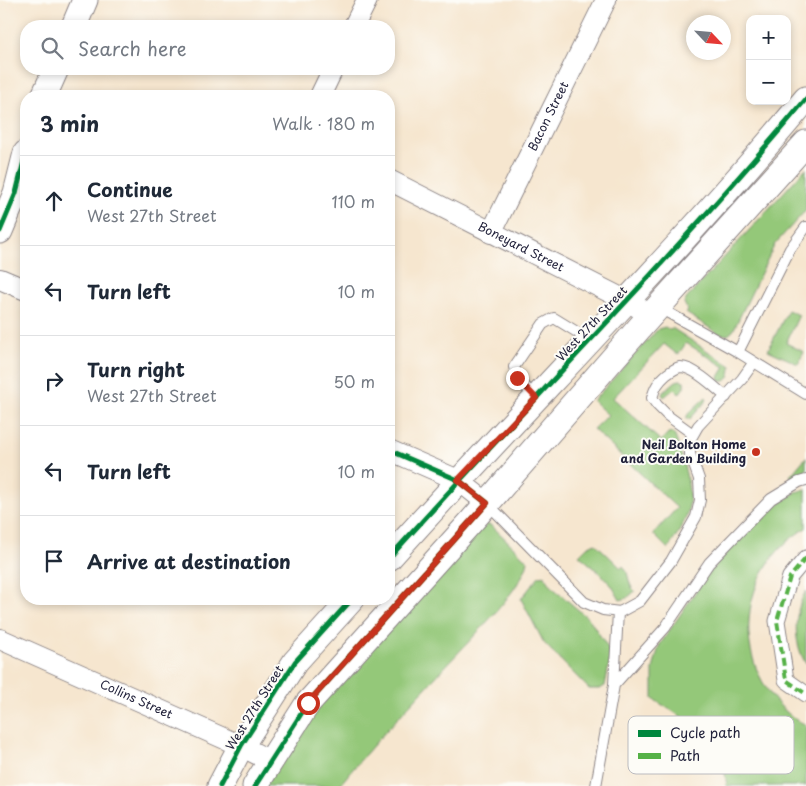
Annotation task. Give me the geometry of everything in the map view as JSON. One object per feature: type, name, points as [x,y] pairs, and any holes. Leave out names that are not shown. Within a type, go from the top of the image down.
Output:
[{"type":"street","points":[[77,20],[85,0]]},
{"type":"street","points":[[357,20],[367,0]]},
{"type":"street","name":"Bacon Street","points":[[491,233],[606,0]]},
{"type":"street","points":[[47,90],[53,75]]},
{"type":"street","points":[[323,90],[331,75]]},
{"type":"street","name":"West 27th Street","points":[[395,551],[458,480],[628,301],[806,99]]},
{"type":"street","points":[[255,786],[308,703],[806,143]]},
{"type":"street","points":[[0,231],[16,193],[20,177]]},
{"type":"street","name":"Boneyard Street","points":[[395,183],[628,301],[655,311]]},
{"type":"street","points":[[0,279],[20,287]]},
{"type":"street","points":[[395,453],[458,480],[487,503]]},
{"type":"street","points":[[806,558],[790,577],[777,621],[786,680],[806,694]]},
{"type":"street","name":"West 27th Street","points":[[220,786],[241,746],[295,662],[347,605]]},
{"type":"street","name":"Collins Street","points":[[0,639],[241,746],[270,761]]},
{"type":"lane","points":[[738,352],[790,249],[806,227]]},
{"type":"lane","points":[[655,311],[738,352],[806,394]]},
{"type":"lane","points":[[536,398],[517,378],[514,367],[543,324],[554,318],[591,340]]},
{"type":"lane","points":[[487,503],[584,602],[603,610],[618,612],[640,601],[671,561],[696,517],[700,500],[700,479],[690,454],[690,440],[698,426],[742,379],[754,362]]},
{"type":"lane","points":[[693,434],[657,406],[652,398],[656,385],[678,367],[687,368],[726,397]]},
{"type":"lane","points":[[614,685],[665,628],[715,556],[771,499],[799,482],[806,480]]},
{"type":"lane","points":[[596,786],[614,685],[618,612]]},
{"type":"green space","points":[[806,168],[806,210],[775,244],[733,331],[728,335],[719,334],[686,313],[688,311],[684,303],[687,298]]},
{"type":"green space","points":[[788,310],[799,315],[786,343],[804,352],[798,364],[768,350]]},
{"type":"green space","points":[[665,327],[670,330],[672,328],[731,366],[728,378],[725,381],[720,381],[719,377],[725,367],[686,343],[678,355],[664,344],[613,398],[661,441],[668,433],[671,432],[675,436],[685,471],[690,499],[686,517],[668,549],[653,534],[677,508],[593,429],[608,415],[593,401],[658,329]]},
{"type":"green space","points":[[676,381],[684,381],[685,386],[679,394],[674,389],[664,397],[662,395]]},
{"type":"green space","points":[[706,397],[707,400],[690,419],[686,419],[688,414]]},
{"type":"green space","points":[[806,457],[806,474],[793,478],[790,476]]},
{"type":"green space","points":[[806,489],[806,528],[783,545],[766,567],[755,591],[749,617],[750,644],[757,669],[770,694],[792,716],[680,716],[653,699],[653,669],[659,646],[703,581],[725,554],[776,506],[796,492]]},
{"type":"green space","points":[[486,524],[492,526],[528,561],[516,586],[505,601],[390,726],[339,786],[265,786],[312,714],[476,530],[485,527]]},
{"type":"green space","points":[[595,543],[621,568],[623,566],[627,572],[631,586],[635,591],[627,598],[620,600],[612,586],[579,555],[587,547]]},
{"type":"green space","points":[[544,575],[553,588],[590,620],[608,648],[610,659],[605,686],[599,689],[589,689],[544,643],[521,599],[539,576]]},
{"type":"green space","points":[[806,591],[806,664],[799,646],[796,628],[799,609]]},
{"type":"green space","points":[[794,717],[806,725],[806,786],[727,786],[725,774],[794,774]]},
{"type":"marked path","points":[[806,558],[790,577],[777,621],[786,680],[806,694]]},
{"type":"cycle path","points":[[395,551],[704,216],[806,99]]},
{"type":"cycle path","points":[[0,231],[16,193],[20,177]]},
{"type":"cycle path","points":[[255,786],[308,703],[487,503],[458,480],[395,453]]},
{"type":"cycle path","points":[[220,786],[241,746],[295,662],[347,605]]},
{"type":"place","name":"Neil Bolton Home and Garden Building","points":[[756,452]]},
{"type":"route","points":[[308,703],[487,503],[458,480],[536,398],[517,378]]}]
